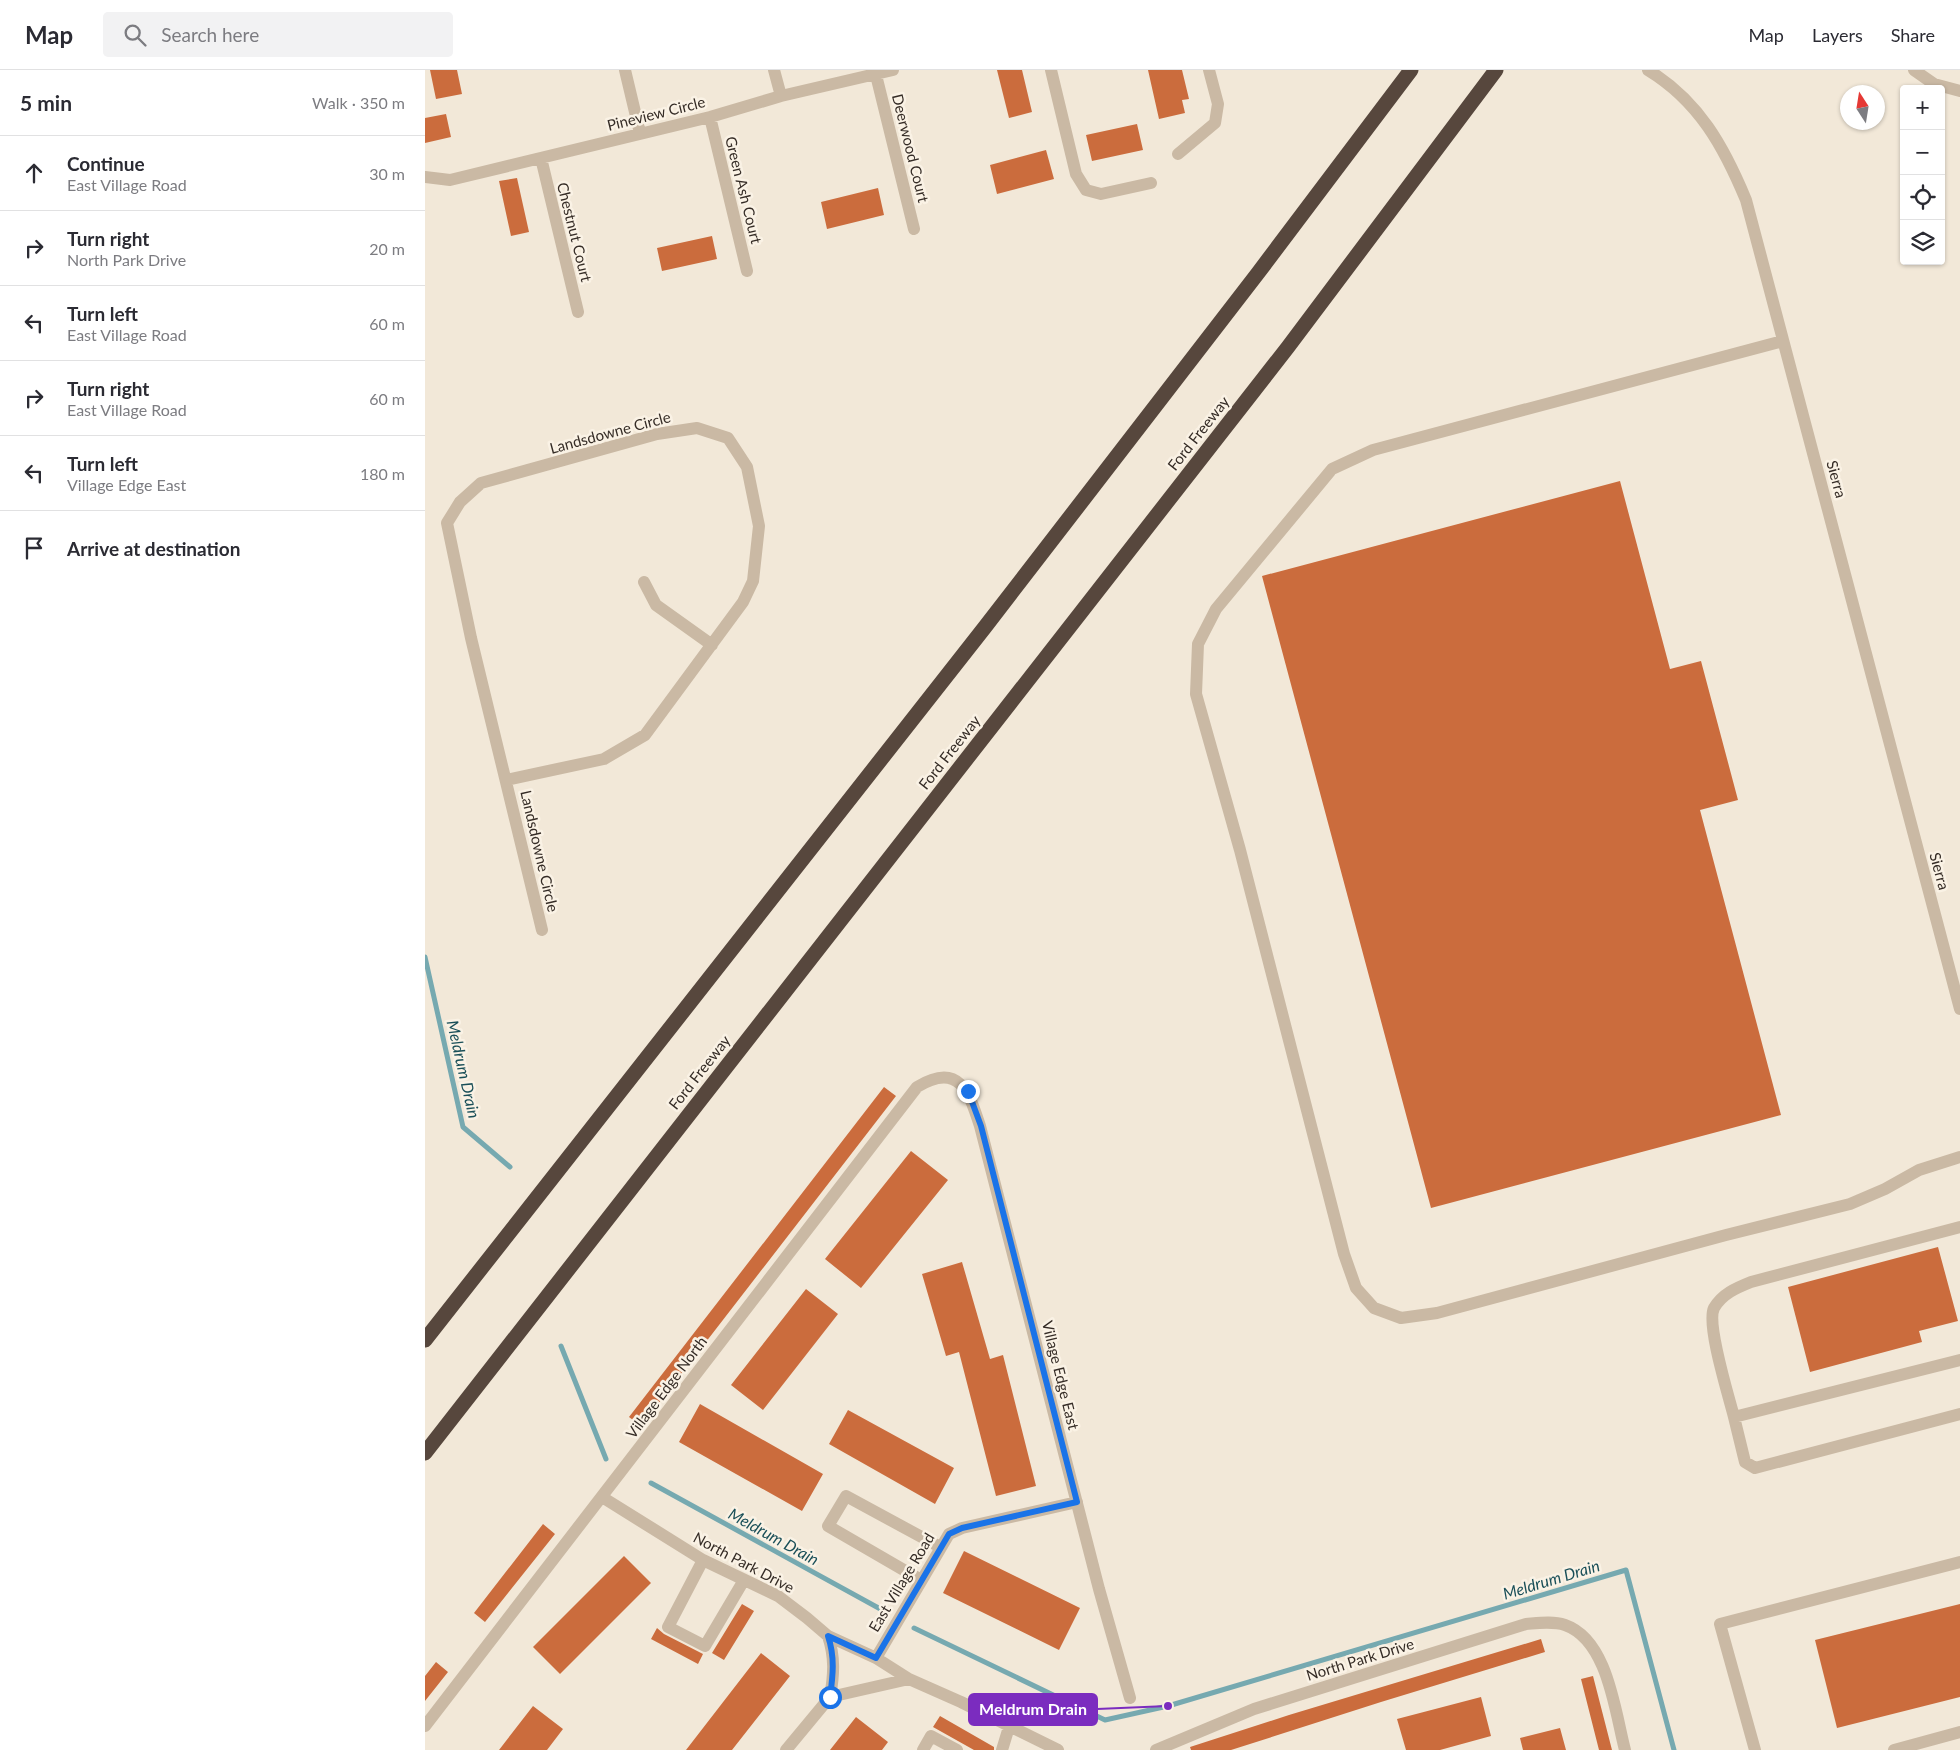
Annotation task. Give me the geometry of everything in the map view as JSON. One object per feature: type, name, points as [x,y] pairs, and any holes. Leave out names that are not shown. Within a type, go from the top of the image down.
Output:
[{"type":"highway","points":[[425,1340],[991,620],[1252,281],[1411,70]]},
{"type":"highway","name":"Ford Freeway","points":[[425,1453],[1288,347],[1496,70]]},
{"type":"street","points":[[625,70],[640,133]]},
{"type":"street","points":[[774,70],[781,96]]},
{"type":"street","name":"Pineview Circle","points":[[425,177],[450,180],[710,117],[781,96],[893,70]]},
{"type":"street","points":[[1051,70],[1076,174],[1086,190],[1101,194],[1151,183]]},
{"type":"street","points":[[1178,154],[1215,123],[1218,104],[1209,70]]},
{"type":"street","name":"Sierra","points":[[1648,70],[1678,93],[1712,130],[1727,155],[1746,200],[1960,1009]]},
{"type":"street","points":[[1913,70],[1934,84],[1960,91]]},
{"type":"street","name":"Deerwood Court","points":[[876,75],[914,229]]},
{"type":"street","name":"Green Ash Court","points":[[710,117],[747,271]]},
{"type":"street","name":"Chestnut Court","points":[[541,158],[578,312]]},
{"type":"street","points":[[1783,340],[1373,450],[1332,469],[1216,609],[1198,644],[1196,694],[1240,850],[1344,1254],[1356,1288],[1374,1308],[1401,1318],[1437,1313],[1849,1204],[1885,1189],[1919,1170],[1960,1157]]},
{"type":"street","name":"Landsdowne Circle","points":[[506,780],[604,759],[645,735],[743,602],[753,581],[759,526],[747,467],[728,438],[697,428],[657,434],[481,484],[460,502],[447,523],[471,638],[542,930]]},
{"type":"street","points":[[644,582],[656,605],[712,645]]},
{"type":"street","name":"Village Edge North","points":[[425,1726],[917,1087],[929,1079],[940,1077]]},
{"type":"street","name":"Village Edge East","points":[[940,1077],[962,1084],[973,1102],[1099,1589],[1130,1698]]},
{"type":"street","points":[[1960,1227],[1751,1282],[1727,1293],[1713,1310],[1712,1320],[1716,1345],[1745,1462],[1755,1468],[1960,1414]]},
{"type":"street","points":[[1734,1417],[1959,1363]]},
{"type":"street","points":[[921,1580],[828,1526],[846,1496],[940,1547]]},
{"type":"street","name":"North Park Drive","points":[[602,1497],[703,1560],[778,1596],[828,1636],[876,1658],[909,1679],[961,1702],[1058,1750]]},
{"type":"street","name":"East Village Road","points":[[876,1658],[949,1534],[962,1528],[1077,1502]]},
{"type":"street","points":[[703,1560],[669,1627],[705,1646],[744,1580]]},
{"type":"street","points":[[1755,1750],[1720,1624],[1960,1562]]},
{"type":"street","name":"North Park Drive","points":[[1155,1750],[1254,1709],[1527,1624],[1554,1623],[1566,1625],[1577,1632],[1597,1651],[1604,1666],[1625,1750]]},
{"type":"street","points":[[787,1750],[830,1697],[834,1673],[832,1650],[828,1636]]},
{"type":"street","points":[[830,1697],[909,1679]]},
{"type":"street","points":[[1002,1750],[1009,1727]]},
{"type":"street","points":[[1895,1750],[1960,1732]]},
{"type":"street","points":[[923,1750],[931,1736],[957,1750]]},
{"type":"building","points":[[430,70],[457,70],[462,94],[436,99]]},
{"type":"building","points":[[997,70],[1022,70],[1032,112],[1009,118]]},
{"type":"building","points":[[1148,70],[1182,70],[1189,99],[1182,100],[1185,113],[1159,119]]},
{"type":"building","points":[[446,114],[451,137],[425,143],[425,118]]},
{"type":"building","points":[[1137,124],[1143,150],[1092,161],[1086,135]]},
{"type":"building","points":[[1046,150],[1054,179],[997,194],[990,165]]},
{"type":"building","points":[[517,178],[529,232],[511,236],[499,181]]},
{"type":"building","points":[[878,188],[884,215],[827,229],[821,202]]},
{"type":"building","points":[[712,236],[717,259],[662,271],[657,248]]},
{"type":"building","points":[[1620,481],[1670,669],[1701,661],[1738,800],[1700,810],[1781,1115],[1431,1208],[1262,576]]},
{"type":"building","points":[[884,1087],[896,1096],[641,1426],[629,1417]]},
{"type":"building","points":[[911,1151],[948,1180],[861,1288],[825,1259]]},
{"type":"building","points":[[1938,1247],[1958,1321],[1919,1331],[1922,1342],[1810,1372],[1788,1287]]},
{"type":"building","points":[[962,1262],[990,1359],[1003,1355],[1036,1486],[996,1496],[959,1352],[946,1356],[922,1274]]},
{"type":"building","points":[[806,1289],[838,1314],[763,1410],[731,1385]]},
{"type":"building","points":[[700,1404],[823,1474],[802,1511],[679,1442]]},
{"type":"building","points":[[848,1410],[954,1468],[935,1504],[829,1444]]},
{"type":"building","points":[[543,1524],[555,1534],[485,1622],[474,1613]]},
{"type":"building","points":[[964,1551],[1080,1608],[1059,1650],[943,1593]]},
{"type":"building","points":[[624,1556],[651,1583],[560,1674],[533,1647]]},
{"type":"building","points":[[742,1604],[754,1611],[724,1660],[712,1653]]},
{"type":"building","points":[[1960,1604],[1960,1697],[1837,1728],[1815,1640]]},
{"type":"building","points":[[657,1628],[664,1634],[703,1654],[698,1664],[651,1639]]},
{"type":"building","points":[[1541,1639],[1545,1652],[1231,1750],[1191,1750],[1190,1747],[1289,1715]]},
{"type":"building","points":[[761,1653],[790,1676],[732,1750],[686,1750]]},
{"type":"building","points":[[436,1662],[448,1672],[425,1701],[425,1676]]},
{"type":"building","points":[[1593,1676],[1612,1750],[1599,1750],[1581,1679]]},
{"type":"building","points":[[1481,1697],[1491,1736],[1440,1750],[1406,1750],[1397,1719]]},
{"type":"building","points":[[533,1706],[563,1729],[547,1750],[499,1750]]},
{"type":"building","points":[[940,1716],[994,1747],[994,1750],[974,1750],[933,1727]]},
{"type":"building","points":[[856,1717],[888,1742],[882,1750],[830,1750]]},
{"type":"building","points":[[1560,1728],[1566,1750],[1523,1750],[1520,1738]]},
{"type":"waterway","name":"Meldrum Drain","points":[[425,957],[463,1127],[510,1167]]},
{"type":"waterway","name":"Meldrum Drain","points":[[561,1346],[606,1459]]},
{"type":"waterway","name":"Meldrum Drain","points":[[651,1483],[884,1611]]},
{"type":"waterway","name":"Meldrum Drain","points":[[914,1628],[1105,1720],[1168,1706],[1626,1570],[1674,1750]]},
{"type":"place","name":"Meldrum Drain","points":[[1168,1706]]},
{"type":"route","points":[[830,1697],[834,1673],[832,1650],[828,1636],[876,1658],[949,1534],[962,1528],[1077,1502],[981,1126],[968,1091]]}]
